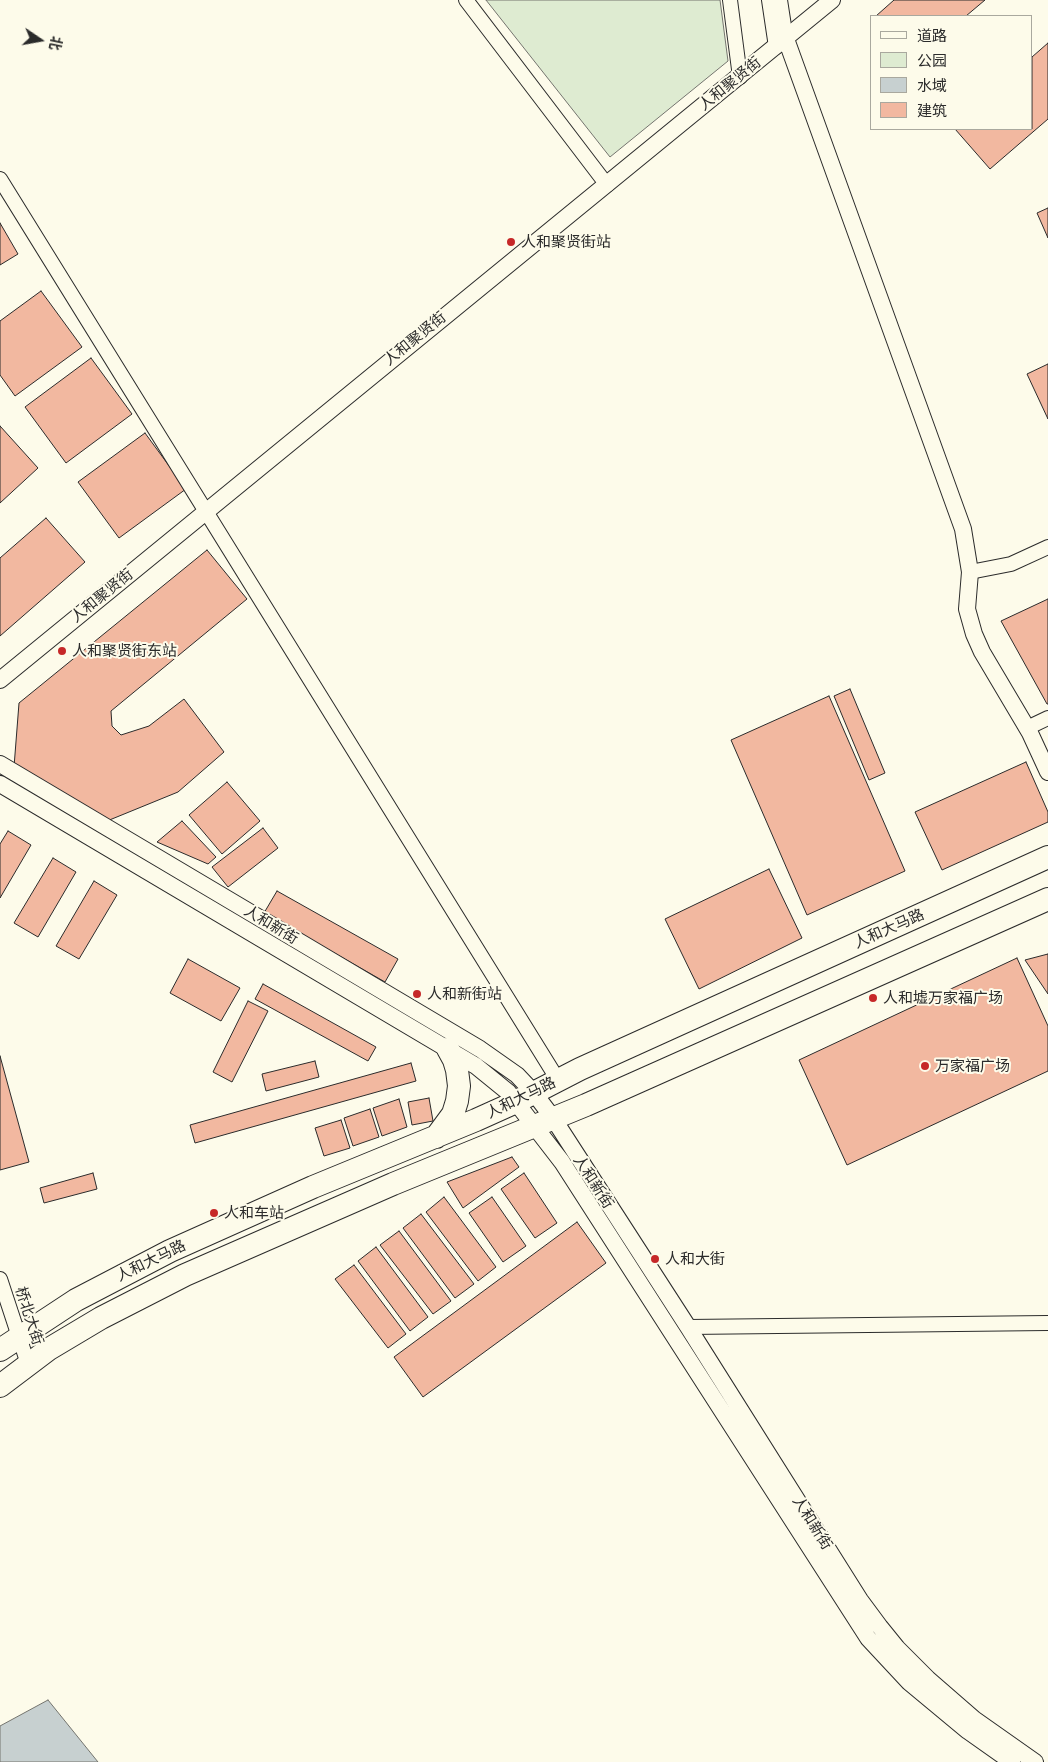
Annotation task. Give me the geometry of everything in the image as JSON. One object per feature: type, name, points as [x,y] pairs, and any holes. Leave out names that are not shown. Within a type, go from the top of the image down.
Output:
[{"type":"highway","name":"人和大马路","points":[[0,1350],[76,1300],[170,1251],[313,1188],[436,1137],[720,1005],[1048,857]]},
{"type":"highway","name":"人和大马路","points":[[0,1386],[28,1364],[101,1318],[178,1279],[333,1210],[586,1105],[1048,899]]},
{"type":"highway","points":[[720,1005],[736,1039]]},
{"type":"highway","points":[[436,1137],[453,1114],[457,1101],[459,1086],[457,1070],[448,1049]]},
{"type":"street","points":[[466,0],[608,185]]},
{"type":"street","points":[[730,0],[740,77]]},
{"type":"street","points":[[769,0],[781,43],[963,529],[970,572],[967,609],[974,634],[982,652],[1027,728],[1048,772]]},
{"type":"street","points":[[780,0],[781,43]]},
{"type":"street","name":"人和聚贤街","points":[[0,680],[832,0]]},
{"type":"street","points":[[0,179],[558,1080]]},
{"type":"street","points":[[970,572],[1011,564],[1048,547]]},
{"type":"street","points":[[1027,728],[1048,718]]},
{"type":"street","name":"人和新街","points":[[0,764],[480,1049],[516,1075],[525,1097],[688,1327],[860,1600],[897,1648],[928,1679],[974,1719],[1034,1762]]},
{"type":"street","name":"人和新街","points":[[0,784],[448,1049],[496,1081],[525,1097]]},
{"type":"street","name":"人和新街","points":[[543,1122],[567,1170],[868,1638],[909,1682],[968,1731],[1012,1762]]},
{"type":"street","name":"桥北大街","points":[[0,1279],[28,1364]]},
{"type":"street","points":[[688,1327],[1048,1323]]},
{"type":"green space","points":[[486,0],[720,0],[728,61],[610,157]]},
{"type":"water","points":[[48,1700],[98,1762],[0,1762],[0,1726]]},
{"type":"building","points":[[894,0],[985,0],[967,15],[877,15]]},
{"type":"building","points":[[1048,43],[1048,119],[990,169],[956,130],[1033,130],[1033,56]]},
{"type":"building","points":[[1048,208],[1048,238],[1037,213]]},
{"type":"building","points":[[0,223],[18,254],[0,265]]},
{"type":"building","points":[[41,291],[82,347],[15,396],[0,375],[0,321]]},
{"type":"building","points":[[91,358],[132,414],[66,463],[25,407]]},
{"type":"building","points":[[1048,364],[1048,419],[1027,374]]},
{"type":"building","points":[[0,426],[38,468],[0,503]]},
{"type":"building","points":[[145,433],[186,489],[119,538],[78,482]]},
{"type":"building","points":[[46,518],[85,562],[0,636],[0,558]]},
{"type":"building","points":[[207,550],[247,599],[111,711],[112,726],[121,735],[149,726],[184,699],[224,752],[178,792],[107,821],[14,767],[19,703]]},
{"type":"building","points":[[1048,599],[1048,704],[1047,704],[1001,621]]},
{"type":"building","points":[[850,689],[885,773],[869,780],[834,696]]},
{"type":"building","points":[[829,696],[905,871],[807,915],[731,740]]},
{"type":"building","points":[[1026,762],[1048,812],[1048,822],[942,870],[915,812]]},
{"type":"building","points":[[227,782],[260,821],[222,854],[189,815]]},
{"type":"building","points":[[182,821],[216,857],[208,864],[157,842]]},
{"type":"building","points":[[263,828],[278,848],[228,887],[212,867]]},
{"type":"building","points":[[8,831],[31,845],[0,898],[0,844]]},
{"type":"building","points":[[53,858],[76,872],[38,937],[14,923]]},
{"type":"building","points":[[769,869],[802,938],[699,989],[665,919]]},
{"type":"building","points":[[94,881],[117,895],[79,959],[56,946]]},
{"type":"building","points":[[277,891],[398,959],[385,982],[264,913]]},
{"type":"building","points":[[1048,954],[1048,994],[1025,960]]},
{"type":"building","name":"万家福广场","points":[[1017,958],[1048,1026],[1048,1071],[847,1165],[799,1060]]},
{"type":"building","points":[[188,959],[240,988],[221,1021],[170,993]]},
{"type":"building","points":[[263,984],[376,1047],[368,1061],[255,999]]},
{"type":"building","points":[[248,1001],[268,1011],[232,1082],[213,1072]]},
{"type":"building","points":[[0,1056],[29,1162],[0,1170]]},
{"type":"building","points":[[315,1061],[319,1077],[266,1091],[262,1074]]},
{"type":"building","points":[[411,1063],[416,1081],[195,1143],[190,1125]]},
{"type":"building","points":[[429,1098],[433,1121],[412,1125],[408,1102]]},
{"type":"building","points":[[399,1099],[407,1127],[382,1136],[373,1108]]},
{"type":"building","points":[[370,1109],[379,1137],[353,1146],[344,1118]]},
{"type":"building","points":[[341,1120],[350,1148],[324,1156],[315,1128]]},
{"type":"building","points":[[512,1157],[519,1167],[463,1208],[447,1182]]},
{"type":"building","points":[[93,1173],[97,1189],[44,1203],[40,1188]]},
{"type":"building","points":[[524,1173],[557,1223],[535,1238],[501,1189]]},
{"type":"building","points":[[444,1197],[496,1267],[478,1281],[426,1212]]},
{"type":"building","points":[[492,1197],[526,1246],[503,1262],[469,1213]]},
{"type":"building","points":[[421,1214],[474,1284],[455,1298],[403,1228]]},
{"type":"building","points":[[577,1222],[606,1263],[423,1397],[394,1357]]},
{"type":"building","points":[[399,1231],[451,1301],[433,1314],[380,1245]]},
{"type":"building","points":[[376,1247],[428,1317],[410,1331],[358,1261]]},
{"type":"building","points":[[354,1265],[406,1334],[388,1348],[335,1279]]},
{"type":"place","name":"人和聚贤街站","points":[[511,242]]},
{"type":"place","name":"人和聚贤街东站","points":[[62,651]]},
{"type":"place","name":"人和新街站","points":[[417,994]]},
{"type":"place","name":"人和墟万家福广场","points":[[873,998]]},
{"type":"place","name":"万家福广场","points":[[925,1066]]},
{"type":"place","name":"人和车站","points":[[214,1213]]},
{"type":"place","name":"人和大街","points":[[655,1259]]}]
